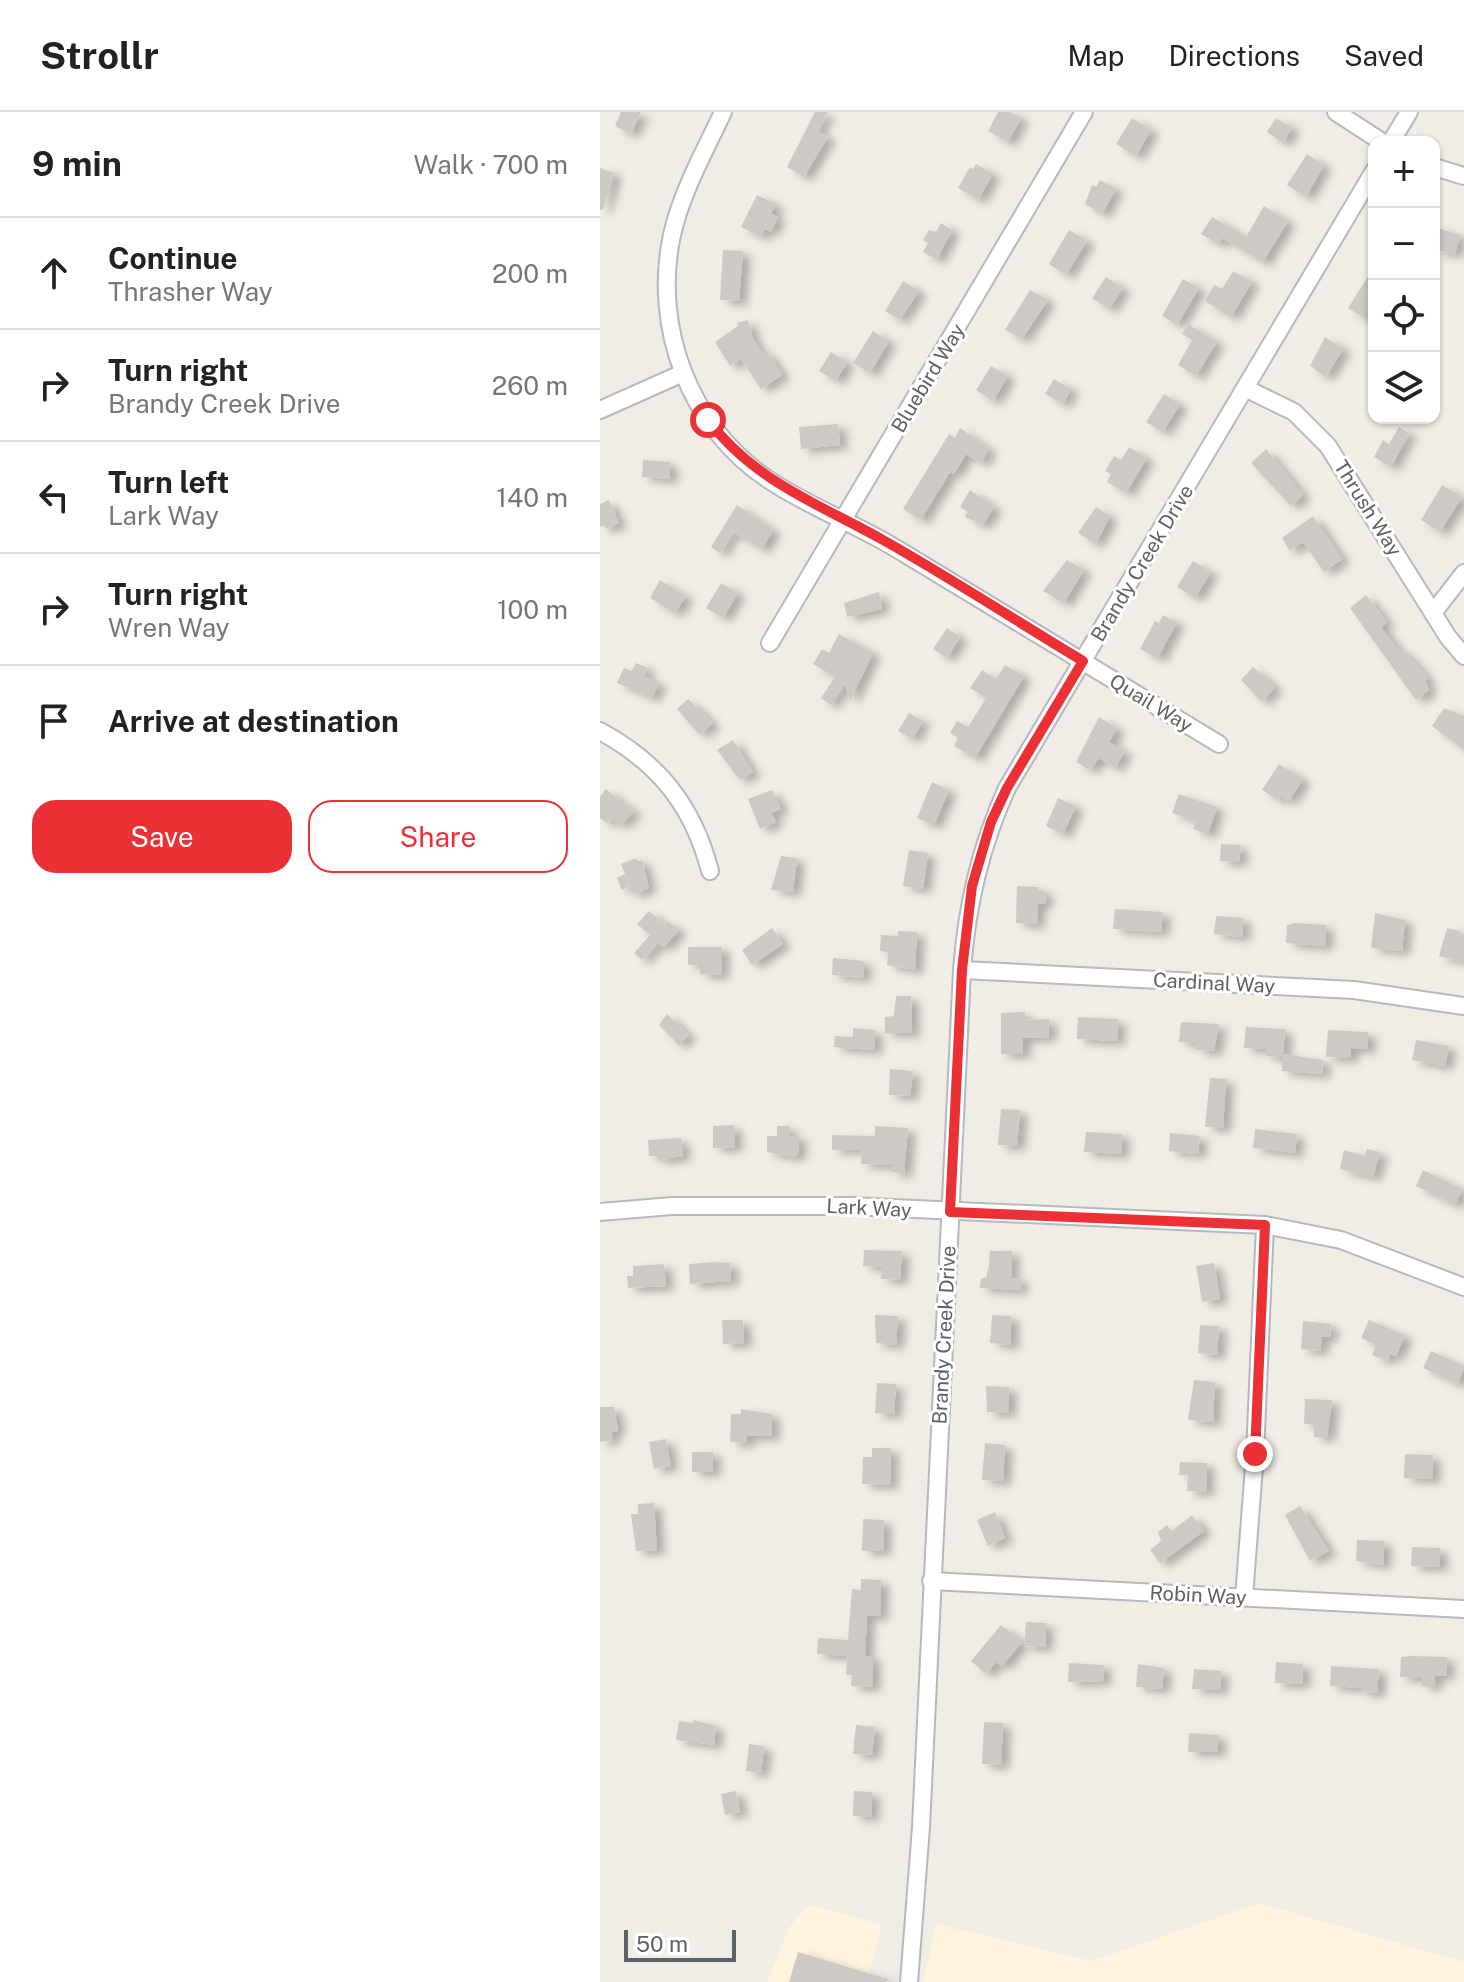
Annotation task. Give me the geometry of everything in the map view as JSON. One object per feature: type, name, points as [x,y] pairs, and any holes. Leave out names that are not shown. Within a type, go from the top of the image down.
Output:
[{"type":"street","name":"Quail Way","points":[[723,112],[678,214],[667,262],[667,306],[683,373],[708,420],[746,462],[787,491],[843,519],[1219,744]]},
{"type":"street","name":"Bluebird Way","points":[[770,643],[1084,112]]},
{"type":"street","points":[[1336,112],[1373,136]]},
{"type":"street","points":[[1395,136],[1409,112]]},
{"type":"street","points":[[1440,169],[1464,176]]},
{"type":"street","name":"Brandy Creek Drive","points":[[909,1982],[921,1827],[962,970],[972,886],[991,822],[1007,788],[1368,181]]},
{"type":"street","points":[[600,410],[683,373]]},
{"type":"street","name":"Thrush Way","points":[[1245,388],[1294,412],[1328,446],[1433,613],[1464,656]]},
{"type":"street","points":[[1433,613],[1464,573]]},
{"type":"street","points":[[600,731],[645,759],[679,796],[702,841],[710,871]]},
{"type":"street","name":"Cardinal Way","points":[[962,970],[1354,990],[1464,1006]]},
{"type":"street","name":"Lark Way","points":[[600,1212],[762,1204],[1265,1225],[1341,1240],[1464,1287]]},
{"type":"street","points":[[1244,1597],[1265,1225]]},
{"type":"street","name":"Robin Way","points":[[931,1581],[1464,1609]]},
{"type":"shaded area","points":[[1259,1903],[1464,1962],[1464,1982],[923,1982],[936,1924],[1092,1961]]},
{"type":"shaded area","points":[[812,1905],[882,1925],[867,1982],[767,1982],[789,1928],[800,1913]]},
{"type":"building","points":[[621,112],[641,112],[631,134],[615,126]]},
{"type":"building","points":[[815,112],[828,112],[817,131],[828,137],[804,177],[787,167]]},
{"type":"building","points":[[998,112],[1010,112],[1021,118],[1008,142],[988,131]]},
{"type":"building","points":[[1132,118],[1151,130],[1136,156],[1116,144]]},
{"type":"building","points":[[1276,118],[1292,128],[1283,143],[1267,132]]},
{"type":"building","points":[[1307,154],[1324,165],[1306,197],[1287,185]]},
{"type":"building","points":[[976,164],[993,174],[978,200],[958,188],[970,167],[973,169]]},
{"type":"building","points":[[600,168],[614,173],[603,210],[600,210]]},
{"type":"building","points":[[1100,180],[1116,189],[1102,214],[1085,204],[1092,185],[1096,187]]},
{"type":"building","points":[[757,195],[776,204],[771,214],[778,217],[771,232],[765,229],[761,237],[741,227]]},
{"type":"building","points":[[1264,206],[1288,221],[1263,262],[1222,238],[1218,244],[1201,234],[1212,217],[1246,237]]},
{"type":"building","points":[[941,223],[952,230],[937,260],[923,252],[928,243],[923,240],[929,230],[936,232]]},
{"type":"building","points":[[1440,229],[1460,235],[1455,254],[1440,250]]},
{"type":"building","points":[[1069,230],[1087,241],[1066,275],[1049,264]]},
{"type":"building","points":[[723,250],[743,251],[739,301],[720,300]]},
{"type":"building","points":[[1233,271],[1252,282],[1231,317],[1205,301],[1214,285],[1222,289]]},
{"type":"building","points":[[1368,276],[1368,316],[1366,319],[1348,308]]},
{"type":"building","points":[[1106,277],[1123,288],[1109,309],[1092,298]]},
{"type":"building","points":[[1183,279],[1199,288],[1177,325],[1162,316]]},
{"type":"building","points":[[903,281],[919,291],[900,320],[885,311]]},
{"type":"building","points":[[1030,290],[1048,300],[1022,339],[1005,330]]},
{"type":"building","points":[[748,320],[753,339],[763,354],[767,351],[782,375],[761,389],[741,359],[730,366],[715,342],[738,326],[737,323]]},
{"type":"building","points":[[1188,324],[1217,342],[1196,376],[1178,365],[1192,340],[1182,334]]},
{"type":"building","points":[[873,331],[889,341],[870,373],[853,363]]},
{"type":"building","points":[[1325,337],[1343,349],[1326,377],[1310,366]]},
{"type":"building","points":[[831,352],[847,362],[836,381],[819,371]]},
{"type":"building","points":[[991,366],[1008,376],[993,401],[976,390]]},
{"type":"building","points":[[1054,379],[1071,389],[1063,404],[1045,394]]},
{"type":"building","points":[[1164,394],[1180,404],[1163,432],[1146,422]]},
{"type":"building","points":[[838,424],[840,445],[801,449],[799,427]]},
{"type":"building","points":[[1399,427],[1409,433],[1391,467],[1374,457],[1383,440],[1389,444]]},
{"type":"building","points":[[960,428],[989,449],[981,463],[966,454],[954,474],[950,472],[921,520],[903,509],[949,434],[955,438]]},
{"type":"building","points":[[1129,447],[1147,458],[1126,493],[1107,482],[1111,474],[1105,471],[1114,456],[1121,460]]},
{"type":"building","points":[[1266,449],[1303,495],[1291,506],[1251,463]]},
{"type":"building","points":[[643,460],[670,462],[670,479],[642,477]]},
{"type":"building","points":[[1442,485],[1462,497],[1440,532],[1421,520]]},
{"type":"building","points":[[970,490],[994,507],[983,525],[965,517],[968,512],[960,507]]},
{"type":"building","points":[[609,500],[619,523],[606,529],[604,525],[600,527],[600,504]]},
{"type":"building","points":[[737,505],[773,530],[762,549],[733,532],[720,553],[711,547]]},
{"type":"building","points":[[1096,507],[1110,516],[1096,544],[1078,533]]},
{"type":"building","points":[[1313,516],[1342,559],[1324,572],[1303,542],[1290,551],[1282,538]]},
{"type":"building","points":[[1067,560],[1084,570],[1064,603],[1043,591]]},
{"type":"building","points":[[1193,561],[1211,572],[1195,598],[1177,587]]},
{"type":"building","points":[[660,580],[686,596],[675,613],[650,598]]},
{"type":"building","points":[[721,583],[738,593],[723,618],[706,608]]},
{"type":"building","points":[[879,592],[882,609],[847,617],[844,603]]},
{"type":"building","points":[[1366,595],[1387,622],[1381,627],[1400,652],[1403,650],[1428,678],[1425,680],[1429,690],[1416,700],[1350,608]]},
{"type":"building","points":[[1163,615],[1177,622],[1158,658],[1140,649],[1155,621],[1159,623]]},
{"type":"building","points":[[947,628],[960,637],[947,658],[933,649]]},
{"type":"building","points":[[839,634],[873,653],[850,701],[845,684],[831,705],[821,698],[835,677],[813,664],[822,649],[829,653]]},
{"type":"building","points":[[636,663],[648,668],[644,676],[659,683],[652,698],[617,683],[624,668],[632,671]]},
{"type":"building","points":[[1005,665],[1024,676],[975,758],[954,746],[958,738],[950,733],[957,721],[968,727],[986,698],[970,688],[982,670],[996,679]]},
{"type":"building","points":[[1253,667],[1275,687],[1262,702],[1241,680]]},
{"type":"building","points":[[688,699],[713,723],[702,733],[698,733],[677,709]]},
{"type":"building","points":[[1444,708],[1464,716],[1464,750],[1432,726]]},
{"type":"building","points":[[909,713],[923,721],[912,739],[898,731]]},
{"type":"building","points":[[1099,717],[1117,728],[1109,742],[1125,751],[1115,768],[1099,758],[1090,770],[1076,762]]},
{"type":"building","points":[[733,740],[753,772],[740,780],[717,750]]},
{"type":"building","points":[[1279,764],[1303,779],[1289,801],[1281,796],[1278,800],[1262,790]]},
{"type":"building","points":[[932,782],[949,790],[934,825],[917,818]]},
{"type":"building","points":[[606,789],[634,812],[620,825],[611,818],[607,823],[600,818],[600,797]]},
{"type":"building","points":[[772,790],[781,809],[771,813],[776,822],[760,829],[748,799]]},
{"type":"building","points":[[1179,794],[1217,807],[1208,834],[1193,829],[1196,821],[1172,813]]},
{"type":"building","points":[[1058,798],[1076,806],[1063,834],[1046,826]]},
{"type":"building","points":[[1221,844],[1241,845],[1239,862],[1220,861]]},
{"type":"building","points":[[909,850],[928,853],[923,889],[903,886]]},
{"type":"building","points":[[781,856],[797,858],[793,892],[771,890]]},
{"type":"building","points":[[636,858],[642,860],[649,888],[634,894],[629,886],[622,890],[617,878],[625,874],[621,864]]},
{"type":"building","points":[[1017,886],[1038,887],[1038,891],[1046,892],[1045,904],[1038,903],[1037,924],[1016,923]]},
{"type":"building","points":[[1115,909],[1163,912],[1161,932],[1113,929]]},
{"type":"building","points":[[649,911],[665,925],[668,921],[679,930],[664,947],[658,943],[642,960],[634,953],[650,935],[637,924]]},
{"type":"building","points":[[1375,913],[1405,920],[1402,951],[1371,948]]},
{"type":"building","points":[[1216,916],[1243,918],[1242,937],[1214,934]]},
{"type":"building","points":[[1287,925],[1326,925],[1325,946],[1286,943]]},
{"type":"building","points":[[772,928],[783,944],[752,965],[742,950]]},
{"type":"building","points":[[1447,928],[1460,931],[1459,938],[1464,939],[1464,962],[1439,956]]},
{"type":"building","points":[[898,931],[917,932],[915,970],[887,965],[888,952],[880,951],[881,935],[898,936]]},
{"type":"building","points":[[688,947],[722,947],[721,975],[700,974],[700,965],[688,965]]},
{"type":"building","points":[[833,958],[864,961],[863,978],[832,975]]},
{"type":"building","points":[[896,996],[911,996],[912,1033],[885,1033],[885,1017],[894,1016]]},
{"type":"building","points":[[1025,1012],[1025,1020],[1049,1019],[1049,1037],[1023,1038],[1023,1054],[1001,1054],[1001,1013]]},
{"type":"building","points":[[667,1014],[689,1035],[679,1045],[659,1025]]},
{"type":"building","points":[[1078,1017],[1118,1019],[1117,1041],[1077,1039]]},
{"type":"building","points":[[1181,1022],[1219,1024],[1214,1051],[1196,1050],[1197,1043],[1179,1042]]},
{"type":"building","points":[[1246,1027],[1285,1029],[1283,1054],[1323,1060],[1322,1074],[1282,1071],[1282,1057],[1266,1056],[1266,1049],[1244,1048]]},
{"type":"building","points":[[853,1028],[875,1030],[874,1050],[834,1047],[835,1036],[853,1037]]},
{"type":"building","points":[[1328,1030],[1368,1032],[1368,1049],[1351,1048],[1351,1058],[1326,1057]]},
{"type":"building","points":[[1416,1040],[1449,1046],[1445,1066],[1412,1060]]},
{"type":"building","points":[[890,1069],[913,1071],[910,1096],[889,1095]]},
{"type":"building","points":[[1210,1078],[1226,1079],[1223,1128],[1205,1127]]},
{"type":"building","points":[[1001,1109],[1020,1110],[1017,1146],[998,1145]]},
{"type":"building","points":[[734,1125],[735,1147],[713,1148],[713,1126]]},
{"type":"building","points":[[777,1126],[789,1126],[789,1136],[799,1136],[798,1154],[794,1157],[767,1152],[767,1136],[777,1136]]},
{"type":"building","points":[[875,1126],[908,1128],[904,1173],[892,1172],[893,1165],[861,1164],[862,1149],[832,1150],[832,1135],[875,1136]]},
{"type":"building","points":[[1255,1129],[1297,1134],[1295,1153],[1253,1148]]},
{"type":"building","points":[[1086,1132],[1122,1134],[1121,1154],[1084,1152]]},
{"type":"building","points":[[1170,1133],[1200,1136],[1198,1154],[1169,1151]]},
{"type":"building","points":[[681,1138],[683,1156],[660,1160],[660,1156],[649,1156],[648,1140]]},
{"type":"building","points":[[1367,1149],[1380,1152],[1373,1177],[1340,1169],[1344,1150],[1365,1156]]},
{"type":"building","points":[[1423,1170],[1462,1189],[1455,1205],[1416,1186]]},
{"type":"building","points":[[864,1250],[902,1251],[900,1280],[881,1279],[882,1267],[863,1266]]},
{"type":"building","points":[[990,1251],[1012,1251],[1011,1278],[1021,1279],[1020,1290],[980,1288],[981,1278],[986,1278]]},
{"type":"building","points":[[730,1263],[731,1281],[690,1284],[689,1264]]},
{"type":"building","points":[[1214,1263],[1220,1299],[1202,1302],[1196,1266]]},
{"type":"building","points":[[664,1264],[666,1286],[628,1288],[627,1276],[633,1276],[633,1266]]},
{"type":"building","points":[[875,1315],[898,1316],[896,1345],[876,1343]]},
{"type":"building","points":[[992,1315],[1011,1316],[1011,1345],[990,1343]]},
{"type":"building","points":[[722,1320],[743,1320],[744,1343],[723,1344]]},
{"type":"building","points":[[1369,1320],[1405,1335],[1396,1356],[1390,1354],[1387,1361],[1372,1355],[1376,1345],[1361,1338]]},
{"type":"building","points":[[1303,1321],[1331,1324],[1330,1337],[1322,1337],[1320,1351],[1301,1349]]},
{"type":"building","points":[[1200,1325],[1219,1326],[1217,1355],[1198,1353]]},
{"type":"building","points":[[1431,1351],[1464,1366],[1458,1384],[1423,1368]]},
{"type":"building","points":[[1194,1380],[1215,1382],[1213,1422],[1188,1420]]},
{"type":"building","points":[[877,1383],[896,1384],[894,1414],[875,1413]]},
{"type":"building","points":[[986,1386],[1009,1387],[1008,1413],[987,1412]]},
{"type":"building","points":[[1305,1399],[1332,1400],[1327,1437],[1314,1437],[1314,1424],[1304,1424]]},
{"type":"building","points":[[600,1407],[614,1407],[618,1431],[611,1432],[612,1440],[600,1442]]},
{"type":"building","points":[[741,1409],[772,1414],[772,1436],[747,1436],[747,1443],[730,1442],[731,1414],[741,1414]]},
{"type":"building","points":[[666,1439],[671,1466],[654,1469],[649,1442]]},
{"type":"building","points":[[985,1443],[1005,1445],[1003,1481],[982,1480]]},
{"type":"building","points":[[872,1448],[891,1448],[890,1485],[862,1484],[863,1457],[872,1457]]},
{"type":"building","points":[[692,1452],[713,1452],[713,1472],[692,1472]]},
{"type":"building","points":[[1405,1454],[1433,1455],[1432,1479],[1404,1478]]},
{"type":"building","points":[[1180,1462],[1207,1463],[1206,1492],[1187,1491],[1188,1475],[1179,1475]]},
{"type":"building","points":[[654,1503],[657,1550],[636,1551],[631,1514],[638,1514],[638,1504]]},
{"type":"building","points":[[1300,1506],[1329,1551],[1310,1561],[1285,1515]]},
{"type":"building","points":[[995,1512],[1005,1538],[988,1546],[977,1520]]},
{"type":"building","points":[[1192,1515],[1204,1531],[1160,1563],[1150,1550],[1161,1541],[1158,1532],[1167,1525],[1172,1531]]},
{"type":"building","points":[[863,1519],[884,1520],[883,1551],[862,1551]]},
{"type":"building","points":[[1357,1540],[1384,1541],[1383,1565],[1356,1561]]},
{"type":"building","points":[[1412,1547],[1440,1548],[1440,1567],[1411,1566]]},
{"type":"building","points":[[861,1579],[881,1580],[880,1616],[867,1616],[865,1656],[873,1656],[872,1687],[851,1686],[852,1675],[846,1675],[847,1656],[817,1654],[818,1638],[848,1640],[852,1589],[861,1590]]},
{"type":"building","points":[[1026,1622],[1046,1623],[1045,1647],[1024,1646]]},
{"type":"building","points":[[1001,1625],[1022,1642],[1002,1666],[996,1662],[986,1674],[971,1661]]},
{"type":"building","points":[[1401,1657],[1447,1657],[1446,1676],[1435,1675],[1435,1686],[1422,1686],[1422,1678],[1400,1677]]},
{"type":"building","points":[[1276,1662],[1303,1664],[1302,1684],[1275,1683]]},
{"type":"building","points":[[1069,1663],[1104,1665],[1103,1681],[1068,1682]]},
{"type":"building","points":[[1138,1664],[1164,1668],[1162,1689],[1136,1687]]},
{"type":"building","points":[[1331,1666],[1379,1669],[1377,1693],[1362,1692],[1362,1688],[1330,1686]]},
{"type":"building","points":[[1194,1669],[1221,1671],[1220,1690],[1192,1689]]},
{"type":"building","points":[[694,1720],[716,1726],[714,1745],[676,1740],[679,1721],[693,1723]]},
{"type":"building","points":[[984,1722],[1003,1723],[1001,1765],[982,1764]]},
{"type":"building","points":[[856,1725],[875,1727],[872,1755],[853,1754]]},
{"type":"building","points":[[1189,1733],[1218,1735],[1218,1752],[1188,1752]]},
{"type":"building","points":[[749,1744],[764,1746],[761,1773],[746,1771]]},
{"type":"building","points":[[736,1791],[740,1812],[725,1815],[721,1794]]},
{"type":"building","points":[[854,1791],[872,1792],[871,1817],[853,1816]]},
{"type":"building","points":[[798,1952],[888,1979],[887,1982],[789,1982]]},
{"type":"route","points":[[708,420],[746,462],[768,479],[885,541],[1083,661],[1007,788],[979,857],[966,923],[962,970],[950,1212],[1265,1225],[1255,1454]]}]
